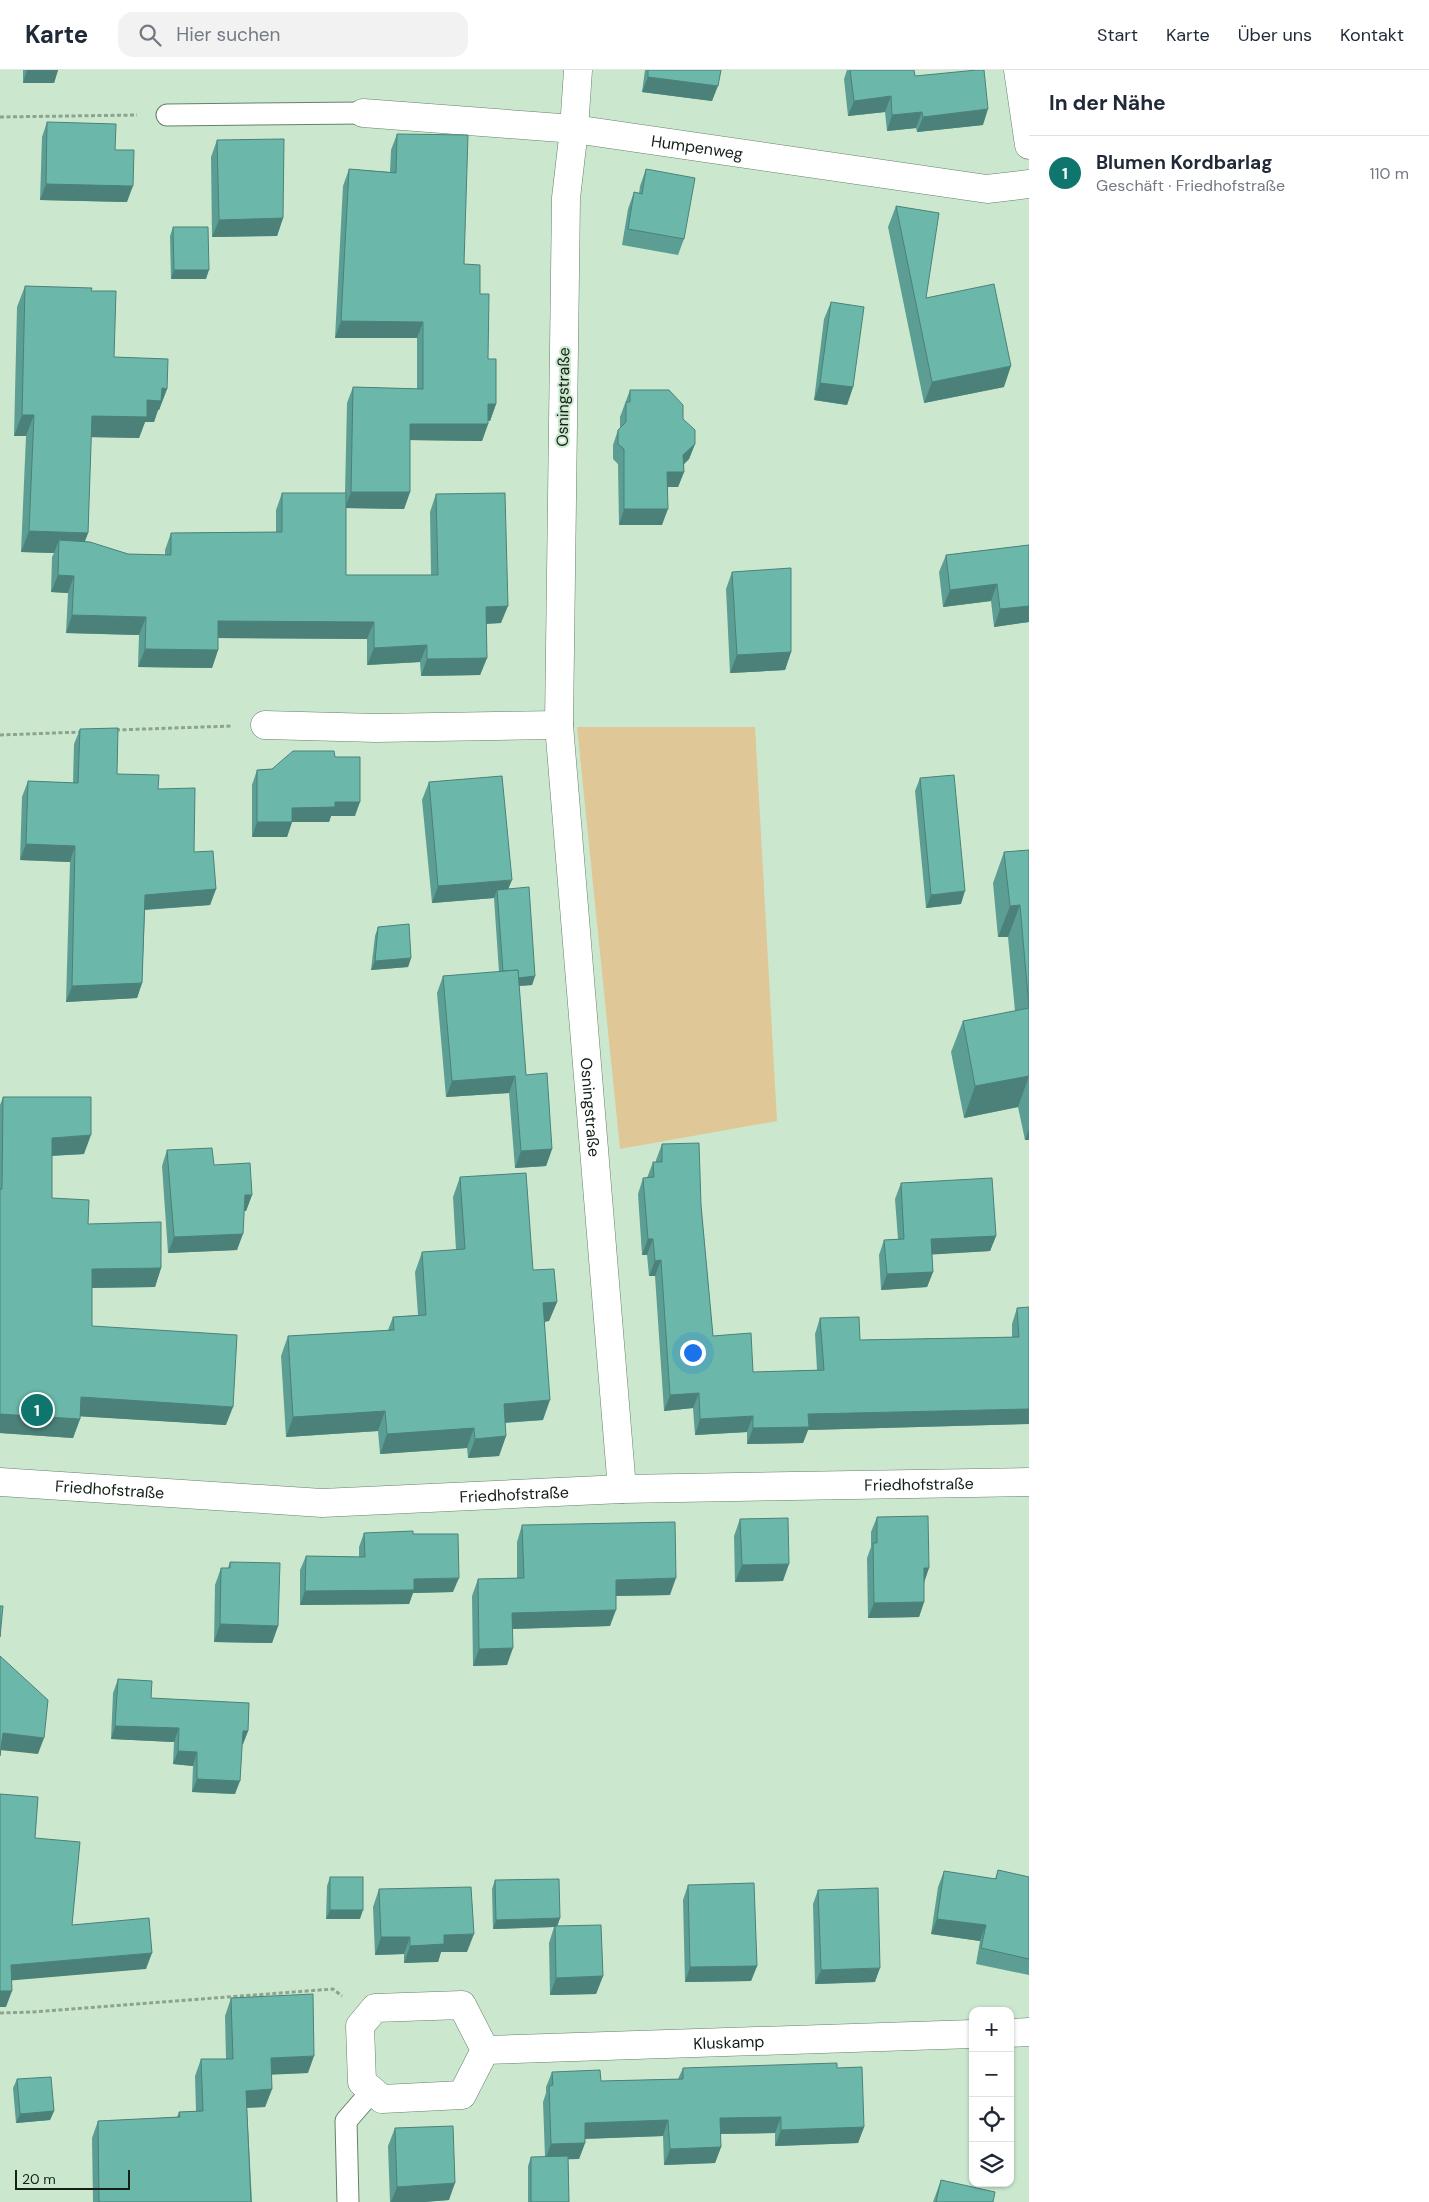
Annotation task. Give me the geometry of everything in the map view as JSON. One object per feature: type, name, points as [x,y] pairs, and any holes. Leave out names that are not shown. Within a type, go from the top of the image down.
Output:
[{"type":"street","name":"Osningstraße","points":[[578,70],[574,129],[566,198],[560,725],[622,1489]]},
{"type":"street","points":[[1018,70],[1029,145]]},
{"type":"street","name":"Humpenweg","points":[[363,113],[574,129],[987,190],[1029,184]]},
{"type":"street","points":[[265,725],[376,728],[560,725]]},
{"type":"street","name":"Friedhofstraße","points":[[0,1482],[322,1503],[622,1489],[1029,1482]]},
{"type":"street","points":[[462,2005],[485,2050],[462,2095],[382,2099],[362,2082],[360,2026],[375,2008],[462,2005]]},
{"type":"street","points":[[1014,2033],[1029,2032]]},
{"type":"street","name":"Kluskamp","points":[[485,2050],[969,2034]]},
{"type":"lane","points":[[167,115],[363,113]]},
{"type":"lane","points":[[348,2202],[346,2121],[372,2091]]},
{"type":"path","points":[[0,117],[167,115]]},
{"type":"path","points":[[108,731],[265,725]]},
{"type":"path","points":[[0,735],[88,731]]},
{"type":"path","points":[[0,2013],[333,1989],[367,2017]]},
{"type":"shaded area","points":[[577,727],[755,727],[777,1121],[620,1149]]},
{"type":"building","points":[[648,70],[721,70],[718,86],[648,77]]},
{"type":"building","points":[[850,70],[914,70],[915,76],[984,70],[988,109],[923,117],[922,112],[892,115],[891,96],[854,101]]},
{"type":"building","points":[[47,122],[116,124],[115,150],[134,150],[133,186],[46,184]]},
{"type":"building","points":[[397,134],[468,135],[464,264],[480,265],[480,294],[489,294],[488,359],[496,359],[496,404],[488,404],[488,424],[410,424],[410,492],[351,492],[353,387],[423,389],[423,322],[341,321],[349,169],[396,173]]},
{"type":"building","points":[[284,139],[283,218],[219,220],[217,140]]},
{"type":"building","points":[[646,169],[695,178],[684,239],[628,229],[634,192],[642,194]]},
{"type":"building","points":[[896,206],[939,213],[926,298],[994,284],[1011,366],[932,382]]},
{"type":"building","points":[[173,227],[208,227],[209,270],[174,270]]},
{"type":"building","points":[[25,286],[92,288],[91,291],[116,291],[114,357],[168,359],[167,389],[162,388],[161,401],[147,400],[147,417],[92,416],[88,533],[29,531],[34,415],[22,415]]},
{"type":"building","points":[[831,302],[864,307],[853,387],[820,383]]},
{"type":"building","points":[[630,390],[669,390],[683,405],[683,419],[695,430],[695,444],[683,455],[684,472],[667,472],[668,509],[624,509],[624,449],[618,444],[618,430],[626,422],[626,402],[630,402]]},
{"type":"building","points":[[282,493],[346,493],[346,575],[438,575],[436,494],[505,493],[508,606],[486,607],[487,658],[427,659],[427,645],[374,648],[374,622],[218,621],[218,650],[145,649],[146,617],[72,615],[74,576],[58,575],[59,540],[90,542],[128,554],[171,555],[171,533],[282,532]]},
{"type":"building","points":[[1029,545],[1029,606],[1000,609],[997,584],[950,590],[946,555]]},
{"type":"building","points":[[791,568],[791,652],[737,655],[732,572]]},
{"type":"building","points":[[118,728],[117,774],[159,775],[158,789],[195,788],[194,852],[213,851],[216,889],[145,895],[142,983],[72,986],[75,846],[26,844],[28,781],[78,783],[80,729]]},
{"type":"building","points":[[293,751],[334,751],[335,757],[360,757],[360,802],[335,802],[335,807],[292,808],[292,822],[257,822],[257,770],[272,769]]},
{"type":"building","points":[[954,775],[965,891],[931,895],[920,778]]},
{"type":"building","points":[[502,776],[512,880],[438,886],[429,782]]},
{"type":"building","points":[[1029,850],[1029,1008],[1020,905],[1010,906],[1004,852]]},
{"type":"building","points":[[529,887],[535,976],[518,978],[518,970],[503,971],[497,890]]},
{"type":"building","points":[[409,924],[411,958],[375,961],[378,927]]},
{"type":"building","points":[[518,970],[526,1075],[547,1073],[552,1149],[521,1151],[515,1076],[452,1081],[443,976]]},
{"type":"building","points":[[1029,1008],[1029,1076],[975,1086],[963,1021]]},
{"type":"building","points":[[3,1097],[91,1097],[91,1135],[52,1138],[52,1198],[89,1200],[88,1224],[161,1222],[161,1268],[92,1269],[92,1326],[237,1335],[233,1407],[81,1397],[80,1419],[0,1414],[0,1189],[2,1189]]},
{"type":"building","points":[[699,1143],[701,1205],[713,1336],[751,1333],[753,1372],[824,1370],[820,1318],[859,1317],[860,1340],[1019,1337],[1017,1308],[1029,1307],[1029,1409],[808,1414],[809,1427],[753,1428],[753,1416],[700,1419],[699,1393],[670,1395],[661,1260],[655,1261],[653,1239],[648,1239],[643,1178],[654,1177],[653,1162],[662,1162],[662,1144]]},
{"type":"building","points":[[212,1148],[214,1165],[250,1163],[252,1195],[245,1195],[243,1234],[174,1237],[167,1150]]},
{"type":"building","points":[[526,1173],[533,1270],[554,1269],[557,1302],[543,1303],[550,1400],[504,1404],[506,1436],[475,1439],[474,1428],[387,1434],[385,1411],[293,1417],[288,1336],[394,1330],[393,1317],[426,1315],[422,1252],[465,1249],[460,1177]]},
{"type":"building","points":[[992,1178],[996,1236],[931,1239],[933,1272],[887,1274],[884,1240],[904,1239],[901,1183]]},
{"type":"building","points":[[928,1516],[929,1568],[924,1568],[924,1602],[874,1603],[873,1543],[877,1543],[877,1517]]},
{"type":"building","points":[[788,1518],[789,1564],[742,1565],[740,1519]]},
{"type":"building","points":[[675,1522],[676,1578],[616,1580],[616,1610],[512,1613],[513,1648],[479,1649],[478,1579],[524,1578],[522,1525]]},
{"type":"building","points":[[413,1531],[413,1534],[458,1534],[459,1578],[414,1579],[414,1590],[305,1591],[306,1556],[365,1557],[364,1533]]},
{"type":"building","points":[[230,1562],[280,1563],[278,1626],[220,1624],[221,1568],[230,1568]]},
{"type":"building","points":[[0,1606],[3,1606],[0,1637]]},
{"type":"building","points":[[0,1656],[48,1700],[44,1738],[3,1733],[0,1756]]},
{"type":"building","points":[[118,1679],[152,1681],[151,1698],[249,1703],[248,1731],[243,1731],[240,1781],[197,1779],[197,1752],[178,1751],[179,1728],[115,1726]]},
{"type":"building","points":[[0,1794],[38,1797],[35,1838],[80,1842],[72,1925],[149,1918],[152,1953],[11,1965],[12,1991],[0,1991]]},
{"type":"building","points":[[998,1870],[1029,1877],[1029,1959],[981,1948],[986,1925],[937,1919],[944,1871],[996,1879]]},
{"type":"building","points":[[330,1877],[363,1877],[363,1910],[330,1910]]},
{"type":"building","points":[[559,1879],[560,1918],[496,1920],[495,1880]]},
{"type":"building","points":[[754,1883],[757,1966],[690,1967],[688,1885]]},
{"type":"building","points":[[471,1887],[474,1934],[444,1935],[444,1944],[410,1946],[410,1937],[381,1937],[379,1889]]},
{"type":"building","points":[[878,1888],[880,1968],[821,1970],[818,1890]]},
{"type":"building","points":[[601,1925],[603,1976],[556,1978],[555,1926]]},
{"type":"building","points":[[313,1994],[314,2056],[271,2058],[272,2089],[246,2091],[251,2202],[99,2202],[98,2121],[180,2117],[179,2112],[203,2111],[201,2059],[233,2059],[231,1998]]},
{"type":"building","points":[[837,2063],[837,2068],[862,2067],[864,2127],[781,2130],[781,2117],[720,2118],[721,2147],[670,2149],[668,2120],[585,2123],[585,2143],[551,2144],[549,2086],[553,2085],[552,2072],[600,2070],[601,2081],[683,2079],[683,2068]]},
{"type":"building","points":[[51,2077],[54,2111],[20,2114],[17,2079]]},
{"type":"building","points":[[453,2126],[455,2183],[397,2187],[395,2128]]},
{"type":"building","points":[[568,2156],[569,2202],[531,2202],[531,2157]]},
{"type":"building","points":[[941,2180],[995,2192],[993,2202],[936,2202]]},
{"type":"place","name":"Blumen Kordbarlag","points":[[37,1410]]}]
